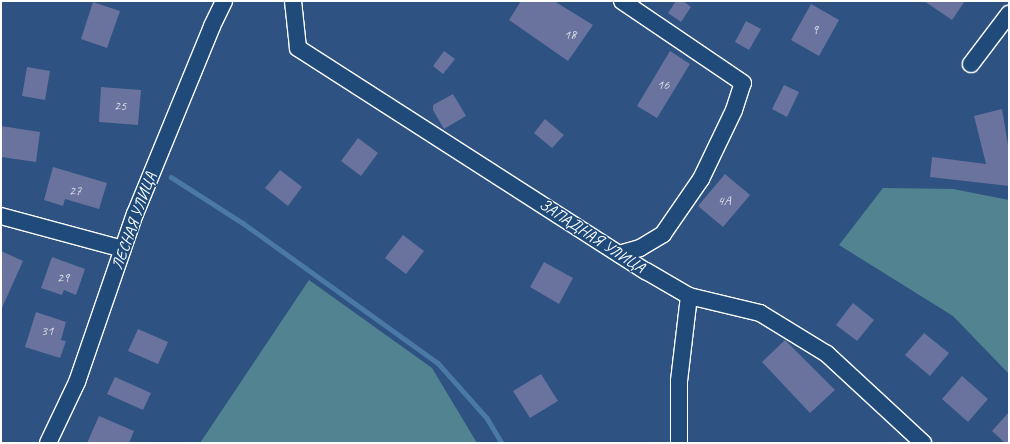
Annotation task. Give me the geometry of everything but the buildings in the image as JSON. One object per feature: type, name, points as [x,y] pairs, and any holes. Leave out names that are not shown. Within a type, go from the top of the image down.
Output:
[{"type":"street","name":"ЛЕСНАЯ УЛИЦА","points":[[48,443],[77,382],[123,248],[209,33],[224,1]]},
{"type":"street","name":"ЗАПАДНАЯ УЛИЦА","points":[[293,1],[298,48],[619,254],[689,296],[760,312],[827,354],[923,443]]},
{"type":"street","points":[[619,254],[640,248],[663,234],[701,179],[734,110],[743,83],[622,1]]},
{"type":"street","points":[[971,64],[1009,14]]},
{"type":"street","points":[[1,216],[123,248]]},
{"type":"street","points":[[678,443],[679,381],[689,296]]},
{"type":"green space","points":[[883,188],[953,189],[1009,200],[1009,374],[953,316],[839,245]]},
{"type":"green space","points":[[309,280],[432,368],[477,443],[200,443]]},
{"type":"waterway","points":[[171,177],[243,223],[438,363],[487,418],[502,443]]}]
